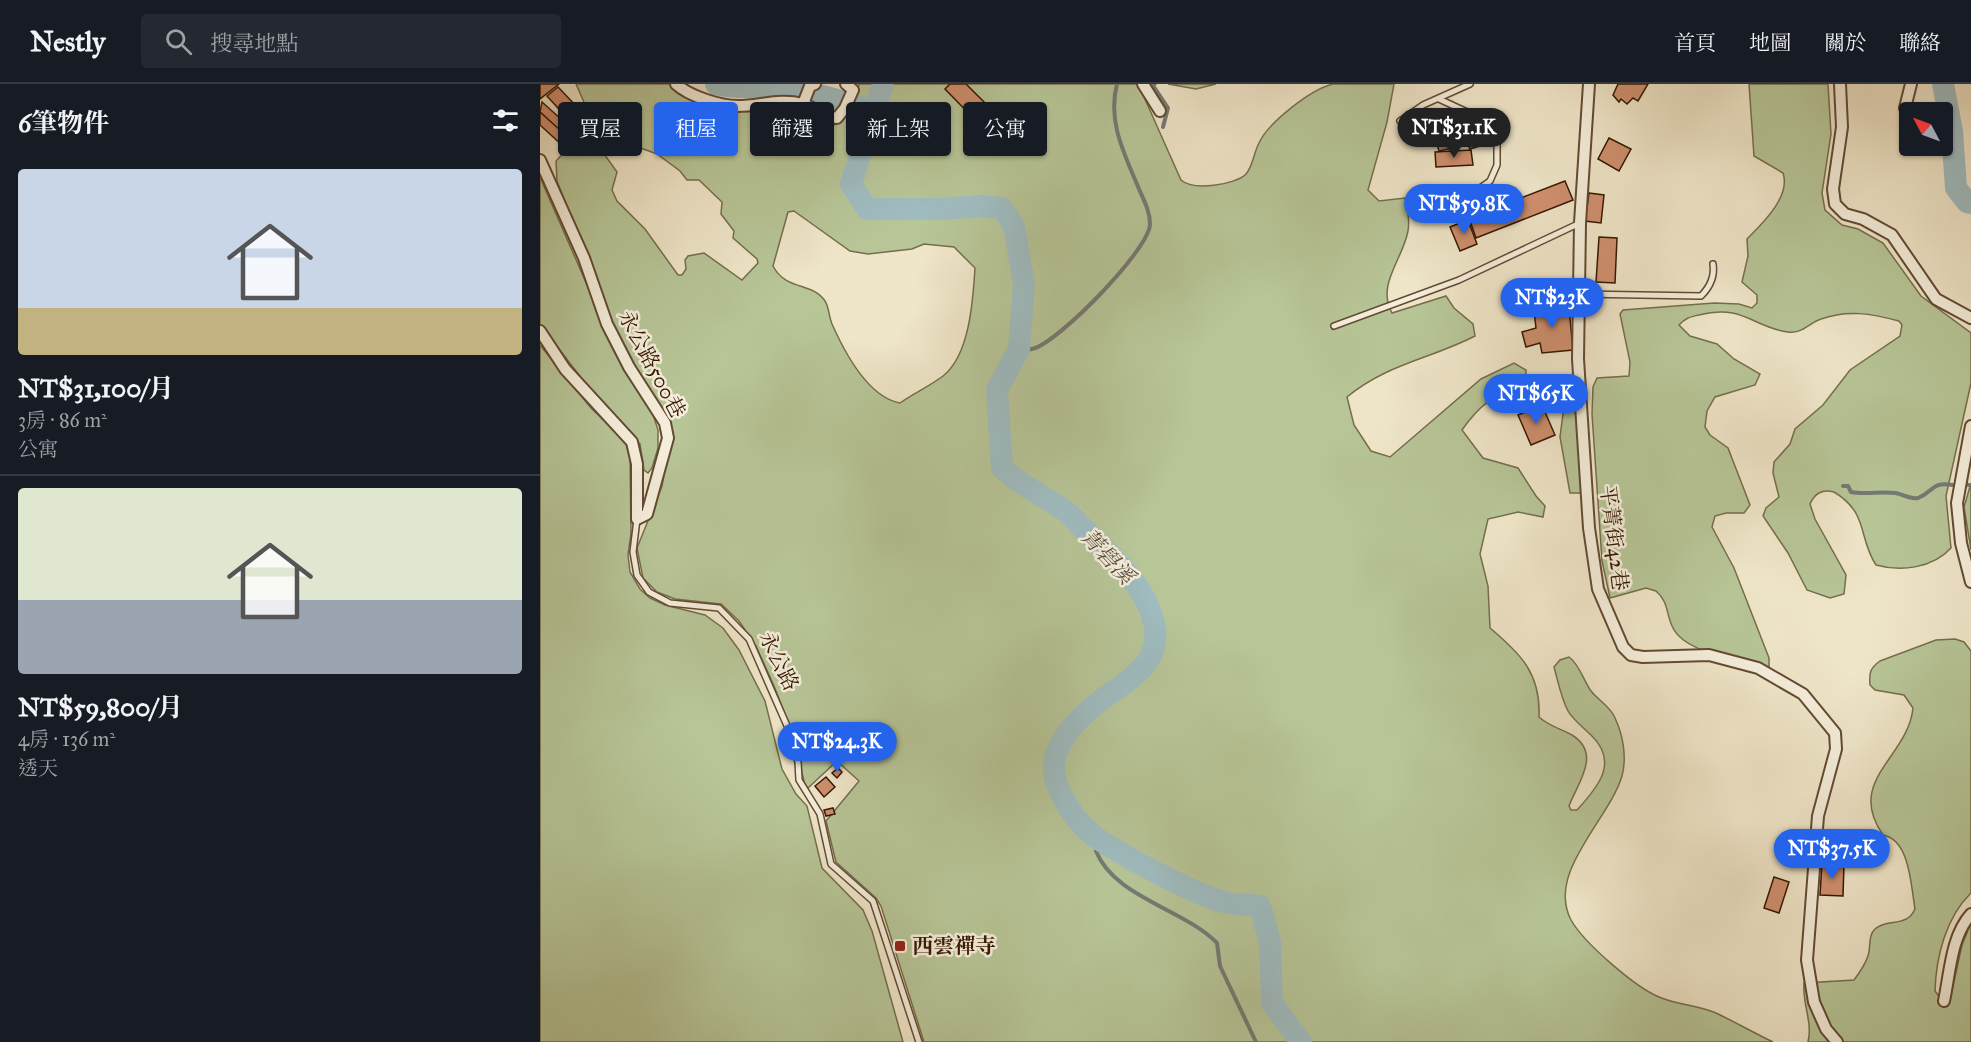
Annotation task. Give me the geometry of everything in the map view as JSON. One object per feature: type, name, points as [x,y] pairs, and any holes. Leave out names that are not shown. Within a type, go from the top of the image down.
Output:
[{"type":"street","points":[[676,84],[709,99],[737,106],[750,104]]},
{"type":"street","points":[[834,118],[837,118],[848,103],[853,90],[846,84]]},
{"type":"street","points":[[1143,84],[1160,111]]},
{"type":"street","name":"平菁街42巷","points":[[1589,84],[1580,223],[1578,359],[1583,398],[1589,528],[1598,589],[1623,647],[1631,655],[1643,657],[1709,655],[1758,668],[1803,694],[1835,733],[1836,750],[1818,816],[1807,960],[1814,1002],[1826,1029],[1837,1042]]},
{"type":"street","points":[[1840,84],[1842,127],[1833,189],[1835,204],[1845,214],[1863,219],[1892,235],[1936,299],[1971,318]]},
{"type":"street","points":[[1906,102],[1911,84]]},
{"type":"street","points":[[804,102],[813,85]]},
{"type":"street","points":[[762,102],[774,100],[788,102]]},
{"type":"street","name":"永公路500巷","points":[[540,160],[584,258],[607,324],[629,367],[665,423],[668,438],[646,514],[637,519]]},
{"type":"street","name":"永公路","points":[[540,331],[565,369],[632,442],[637,464],[637,519]]},
{"type":"street","points":[[1971,426],[1957,503],[1960,543],[1971,582]]},
{"type":"street","points":[[1944,1001],[1955,944],[1963,923],[1971,914]]},
{"type":"lane","points":[[1400,121],[1423,105],[1470,84]]},
{"type":"lane","points":[[1439,99],[1480,118],[1497,144],[1497,165],[1490,181],[1473,193]]},
{"type":"lane","points":[[1334,326],[1459,280],[1580,223]]},
{"type":"lane","points":[[1578,294],[1701,296],[1709,288],[1715,272],[1713,264]]},
{"type":"lane","name":"永公路","points":[[637,519],[633,552],[637,575],[649,592],[670,603],[719,608],[748,639],[788,728],[798,762],[799,780],[820,814],[831,864],[873,901],[919,1042]]},
{"type":"green space","points":[[576,84],[671,84],[700,102],[654,102],[654,153],[642,149],[642,102],[584,102]]},
{"type":"green space","points":[[714,84],[789,84],[752,90]]},
{"type":"green space","points":[[859,84],[1156,84],[1144,97],[1181,180],[1204,186],[1224,184],[1246,174],[1257,147],[1271,126],[1313,93],[1333,84],[1394,84],[1387,122],[1368,190],[1379,201],[1405,198],[1408,211],[1408,231],[1389,282],[1388,303],[1392,313],[1446,296],[1454,308],[1473,324],[1475,336],[1393,369],[1347,397],[1354,425],[1371,451],[1390,457],[1481,379],[1514,363],[1526,370],[1525,388],[1515,388],[1497,395],[1474,415],[1462,430],[1483,458],[1518,468],[1545,506],[1543,517],[1518,512],[1488,519],[1480,554],[1488,586],[1490,628],[1520,656],[1527,666],[1537,689],[1539,717],[1572,735],[1581,743],[1585,751],[1587,759],[1585,769],[1569,806],[1571,810],[1577,810],[1592,792],[1603,774],[1605,764],[1599,745],[1568,711],[1554,667],[1560,660],[1569,657],[1576,664],[1591,691],[1613,714],[1622,739],[1624,761],[1622,776],[1615,793],[1582,846],[1567,883],[1565,902],[1571,920],[1598,952],[1649,992],[1666,1000],[1716,1013],[1773,1042],[924,1042],[881,906],[876,898],[836,862],[826,821],[859,781],[837,761],[808,788],[805,785],[792,732],[774,686],[756,646],[739,621],[721,604],[675,599],[657,592],[643,578],[637,548],[662,486],[670,440],[654,398],[613,328],[557,181],[556,161],[561,156],[606,156],[617,172],[612,190],[617,201],[645,229],[678,275],[682,275],[686,269],[685,260],[688,256],[704,253],[742,280],[758,263],[757,259],[733,238],[734,231],[721,214],[722,202],[699,180],[687,180],[680,171],[660,156],[738,156],[738,105],[750,104],[750,156],[834,156],[834,125],[846,113],[846,156],[951,156],[951,102],[852,102]],"holes":[[[794,211],[850,251],[868,254],[912,249],[924,244],[954,247],[975,268],[968,326],[959,355],[943,376],[900,403],[878,392],[858,371],[837,335],[826,303],[820,295],[785,279],[773,266],[788,212]]]},
{"type":"green space","points":[[1168,84],[1216,84],[1196,89]]},
{"type":"green space","points":[[1749,84],[1828,84],[1831,134],[1822,193],[1825,210],[1842,225],[1858,229],[1883,243],[1921,296],[1971,333],[1971,383],[1946,496],[1951,548],[1935,560],[1916,567],[1896,568],[1876,565],[1870,555],[1853,508],[1834,492],[1819,493],[1810,504],[1815,519],[1846,575],[1844,594],[1830,598],[1807,590],[1788,553],[1763,516],[1766,508],[1779,497],[1773,473],[1774,462],[1790,444],[1795,429],[1823,405],[1850,370],[1900,336],[1902,325],[1899,321],[1889,318],[1850,313],[1831,316],[1797,331],[1788,332],[1765,326],[1738,314],[1715,312],[1693,316],[1679,325],[1690,336],[1717,344],[1734,359],[1760,374],[1755,385],[1715,397],[1707,411],[1705,427],[1710,435],[1728,448],[1750,505],[1744,513],[1726,513],[1715,516],[1712,527],[1734,568],[1769,658],[1769,668],[1716,655],[1690,644],[1673,628],[1665,604],[1656,591],[1646,588],[1610,598],[1602,561],[1592,414],[1593,387],[1597,378],[1629,376],[1630,362],[1620,314],[1623,310],[1714,303],[1739,304],[1752,308],[1757,303],[1757,295],[1742,282],[1748,256],[1747,239],[1774,209],[1783,191],[1784,182],[1783,173],[1754,156]]},
{"type":"green space","points":[[540,177],[601,317],[651,408],[658,430],[658,448],[652,468],[648,473],[644,470],[640,444],[595,396],[540,324]]},
{"type":"green space","points":[[540,345],[591,408],[624,440],[630,453],[631,533],[628,555],[630,572],[640,589],[650,598],[665,605],[705,615],[723,628],[739,650],[765,701],[782,769],[796,794],[807,806],[822,868],[863,910],[872,931],[903,1042],[540,1042]]},
{"type":"green space","points":[[1576,404],[1582,493],[1570,493],[1560,437],[1564,406]]},
{"type":"green space","points":[[1971,483],[1971,550],[1964,507]]},
{"type":"green space","points":[[1955,639],[1964,642],[1971,651],[1971,893],[1955,914],[1944,938],[1935,991],[1941,999],[1951,995],[1962,945],[1971,923],[1971,1042],[1808,1042],[1809,1027],[1804,983],[1854,980],[1867,959],[1870,938],[1875,929],[1907,919],[1915,909],[1908,865],[1904,855],[1899,845],[1883,835],[1873,816],[1871,799],[1874,784],[1909,726],[1913,708],[1904,695],[1875,690],[1870,685],[1871,671],[1880,661],[1936,640]]},
{"type":"building","points":[[540,84],[559,84],[540,99]]},
{"type":"building","points":[[950,84],[966,84],[984,102],[963,102],[963,108],[945,89]]},
{"type":"building","points":[[1618,84],[1648,84],[1638,101],[1633,98],[1627,104],[1621,99],[1619,102],[1613,95]]},
{"type":"building","points":[[558,87],[572,102],[558,102],[558,108],[547,96]]},
{"type":"building","points":[[542,102],[558,116],[558,129],[540,112]]},
{"type":"building","points":[[1450,110],[1461,116],[1458,122],[1447,116]]},
{"type":"building","points":[[540,112],[558,128],[558,141],[540,125]]},
{"type":"building","points":[[1464,116],[1481,137],[1483,145],[1470,149],[1457,124]]},
{"type":"building","points":[[1461,131],[1468,145],[1439,151],[1435,138]]},
{"type":"building","points":[[1609,138],[1631,149],[1619,171],[1598,159]]},
{"type":"building","points":[[1471,150],[1473,165],[1436,167],[1435,152]]},
{"type":"building","points":[[1565,181],[1573,200],[1476,238],[1469,218]]},
{"type":"building","points":[[1589,193],[1604,195],[1601,223],[1585,221]]},
{"type":"building","points":[[1468,220],[1477,244],[1460,251],[1450,227]]},
{"type":"building","points":[[1599,237],[1617,238],[1615,283],[1596,282]]},
{"type":"building","points":[[1568,298],[1573,350],[1542,353],[1540,343],[1526,347],[1522,332],[1536,328],[1534,311]]},
{"type":"building","points":[[1542,405],[1555,435],[1531,445],[1518,415]]},
{"type":"building","points":[[838,768],[842,772],[837,778],[832,773]]},
{"type":"building","points":[[826,777],[835,787],[824,797],[815,786]]},
{"type":"building","points":[[833,808],[835,814],[826,816],[824,810]]},
{"type":"building","points":[[1822,863],[1844,864],[1843,896],[1820,895]]},
{"type":"building","points":[[1774,877],[1789,882],[1779,913],[1764,908]]},
{"type":"waterway","points":[[716,84],[797,90],[846,103]]},
{"type":"waterway","name":"菁礐溪","points":[[883,84],[851,184],[867,209],[942,209],[981,206],[1002,208],[1014,226],[1024,284],[1019,349],[997,390],[1002,468],[1072,516],[1136,585],[1150,609],[1154,623],[1153,651],[1147,662],[1128,681],[1084,715],[1063,740],[1056,754],[1054,765],[1058,788],[1078,821],[1094,836],[1121,853],[1211,898],[1228,903],[1260,906],[1270,942],[1272,1003],[1301,1042]]},
{"type":"waterway","points":[[1019,349],[1032,349],[1061,331],[1119,273],[1146,236],[1150,224],[1148,210],[1123,151],[1116,125],[1114,112],[1117,84]]},
{"type":"waterway","points":[[1152,84],[1168,108],[1163,127]]},
{"type":"waterway","name":"菁礐溪","points":[[1943,84],[1952,131],[1956,188],[1967,202],[1971,203]]},
{"type":"waterway","points":[[1843,486],[1848,486],[1851,492],[1884,492],[1918,498],[1940,484],[1953,485]]},
{"type":"waterway","points":[[1966,484],[1971,486]]},
{"type":"waterway","name":"菁礐溪","points":[[1081,823],[1091,843]]},
{"type":"waterway","points":[[1096,851],[1105,867],[1118,880],[1151,902],[1203,931],[1217,943],[1220,966],[1256,1042]]},
{"type":"place","name":"西雲禪寺","points":[[900,946]]}]
